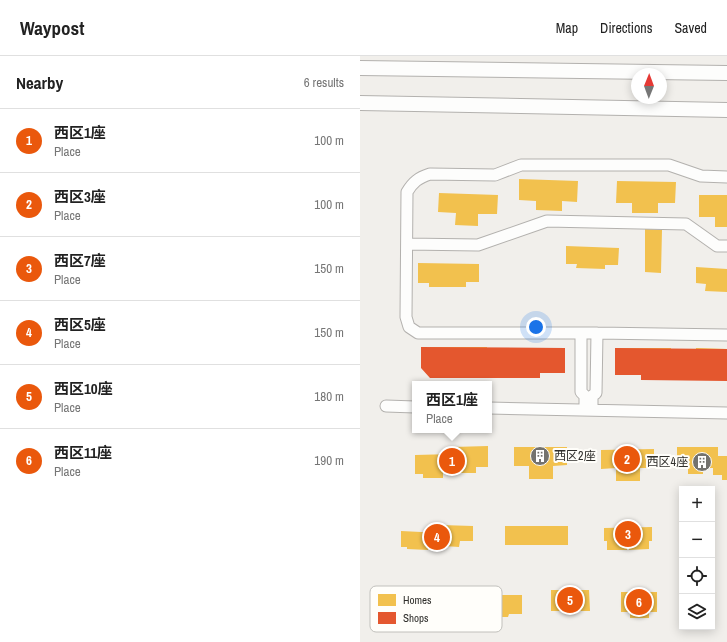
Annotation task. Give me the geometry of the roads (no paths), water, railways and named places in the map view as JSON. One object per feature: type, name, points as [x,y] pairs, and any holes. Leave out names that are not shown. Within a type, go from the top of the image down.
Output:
[{"type":"street","points":[[360,68],[727,73]]},
{"type":"street","points":[[360,103],[727,110]]},
{"type":"street","points":[[727,177],[701,176],[669,165],[521,165],[495,175],[430,174],[420,177],[412,184],[408,192],[406,317],[409,326],[418,333],[727,335]]},
{"type":"street","points":[[407,244],[478,245],[547,221],[686,224],[717,246],[727,246]]},
{"type":"street","points":[[581,333],[581,392],[585,396],[588,410]]},
{"type":"street","points":[[588,410],[592,396],[596,393],[597,333]]},
{"type":"street","points":[[386,406],[412,407]]},
{"type":"street","points":[[492,408],[727,413]]},
{"type":"place","name":"西区2座","points":[[540,456]]},
{"type":"place","name":"西区3座","points":[[627,459]]},
{"type":"place","name":"西区1座","points":[[452,461]]},
{"type":"place","name":"西区4座","points":[[702,462]]},
{"type":"place","name":"西区7座","points":[[628,534]]},
{"type":"place","name":"西区5座","points":[[437,537]]},
{"type":"place","name":"西区10座","points":[[570,600]]},
{"type":"place","name":"西区11座","points":[[639,602]]}]
